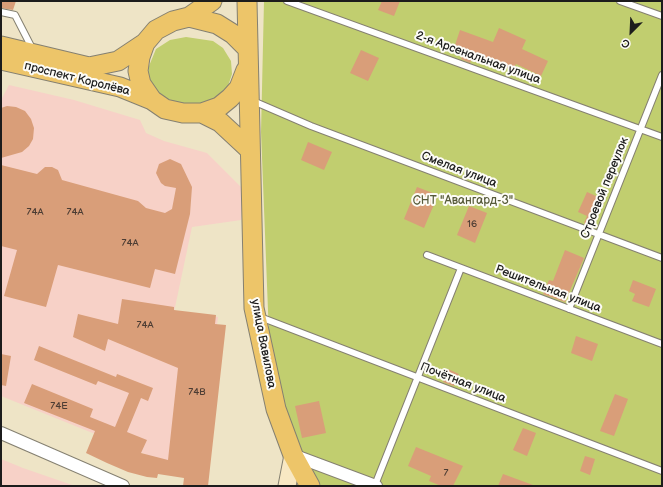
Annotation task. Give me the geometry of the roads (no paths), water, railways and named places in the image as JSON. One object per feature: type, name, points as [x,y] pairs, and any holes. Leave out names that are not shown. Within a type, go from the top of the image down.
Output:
[{"type":"main road","name":"улица Вавилова","points":[[212,1],[189,16],[173,21],[156,30],[145,43],[140,57],[138,71],[141,84],[152,100],[165,108],[183,113],[202,113],[219,107],[239,88],[248,57]]},
{"type":"main road","name":"улица Вавилова","points":[[247,1],[249,149],[256,315],[276,409],[293,455],[310,486]]},
{"type":"main road","points":[[189,16],[217,24],[233,34],[248,57]]},
{"type":"main road","name":"проспект Королёва","points":[[1,46],[89,67],[118,61],[145,43]]},
{"type":"main road","name":"проспект Королёва","points":[[1,60],[120,87],[152,100]]},
{"type":"main road","name":"улица Вавилова","points":[[202,113],[220,122],[249,149]]},
{"type":"street","points":[[1,433],[123,486]]},
{"type":"street","points":[[287,486],[293,455],[376,486]]},
{"type":"lane","name":"2-я Арсенальная улица","points":[[287,1],[662,137]]},
{"type":"lane","points":[[620,1],[662,16]]},
{"type":"lane","points":[[1,12],[15,15],[36,54]]},
{"type":"lane","name":"Строевой переулок","points":[[570,309],[662,75]]},
{"type":"lane","name":"Смелая улица","points":[[249,100],[312,126],[662,258]]},
{"type":"lane","name":"Решительная улица","points":[[427,255],[662,344]]},
{"type":"lane","points":[[376,486],[461,268]]},
{"type":"lane","name":"Почётная улица","points":[[256,315],[662,471]]},
{"type":"park label","name":"СНТ \"Авангард-3\"","points":[[463,201]]}]
